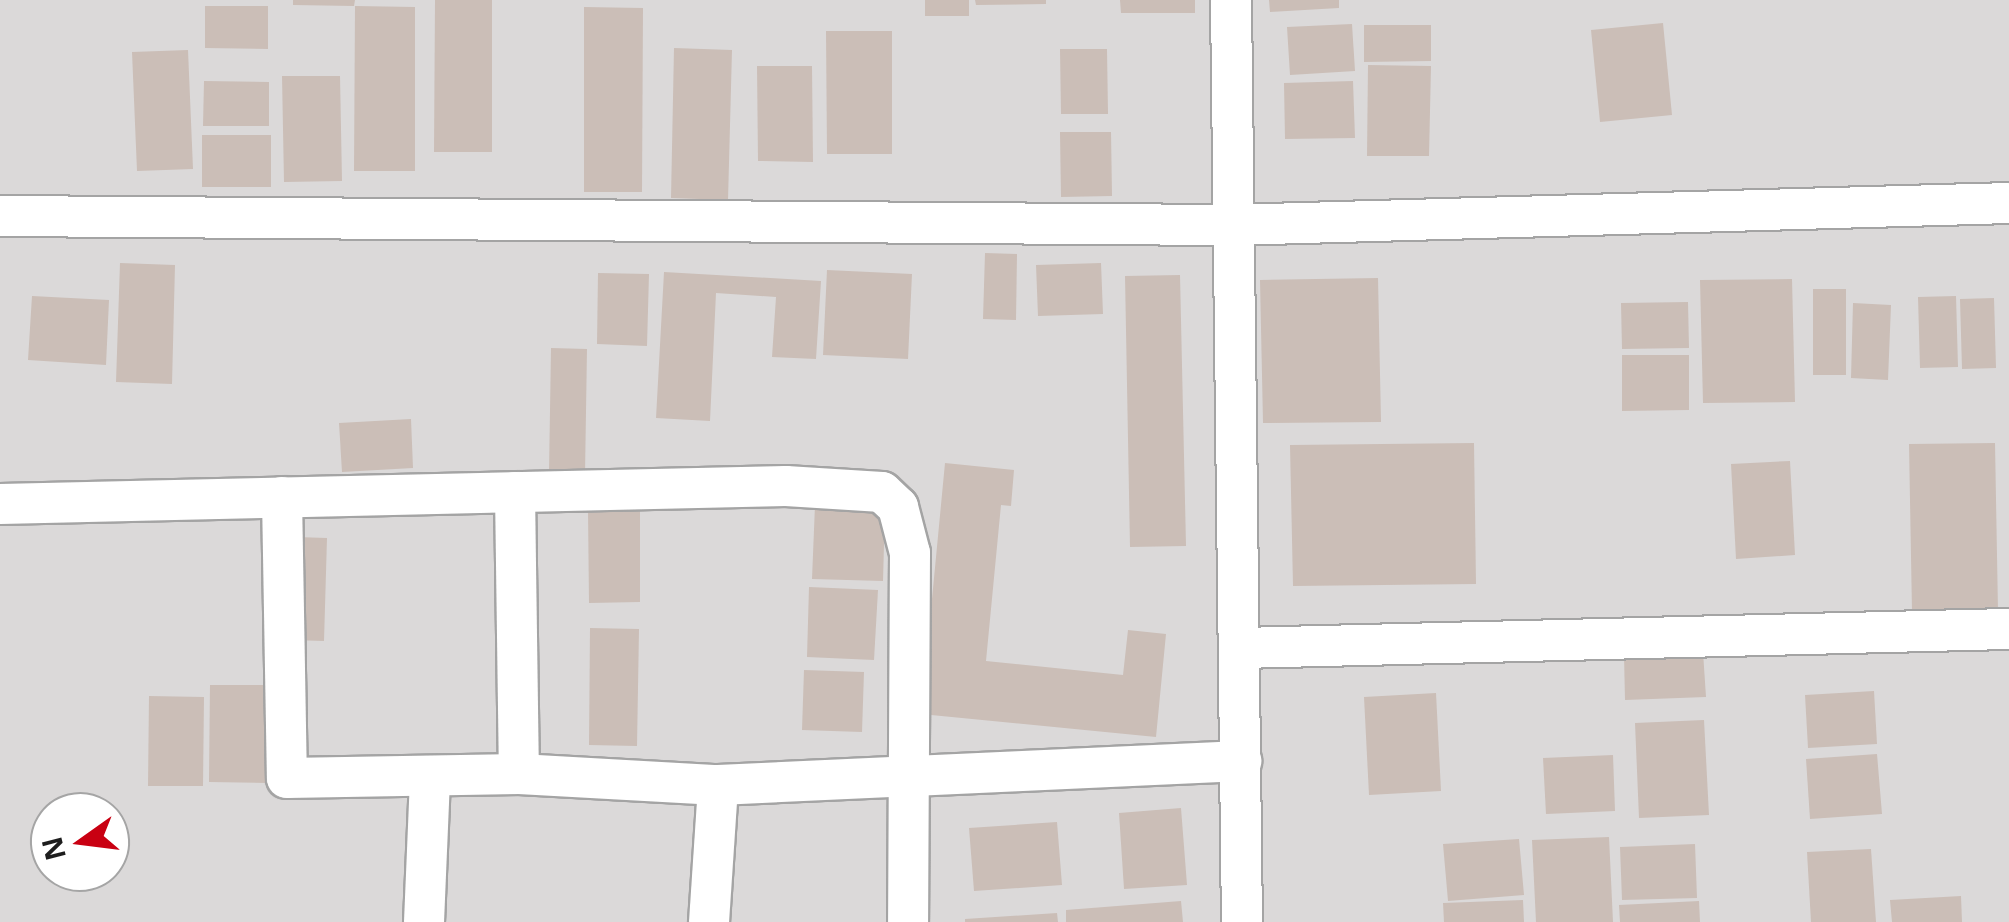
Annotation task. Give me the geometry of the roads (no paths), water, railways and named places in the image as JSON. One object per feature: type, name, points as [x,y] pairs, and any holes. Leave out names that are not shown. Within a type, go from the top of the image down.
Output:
[{"type":"street","points":[[1232,0],[1242,922]]},
{"type":"street","points":[[0,216],[1232,225],[2009,203]]},
{"type":"street","points":[[0,504],[786,486],[882,492],[898,507],[910,553],[908,922]]},
{"type":"street","points":[[515,492],[519,774]]},
{"type":"street","points":[[282,498],[288,778],[519,774],[718,785],[1241,761]]},
{"type":"street","points":[[1241,648],[2009,629]]},
{"type":"street","points":[[424,922],[430,776]]},
{"type":"street","points":[[709,922],[718,785]]}]
